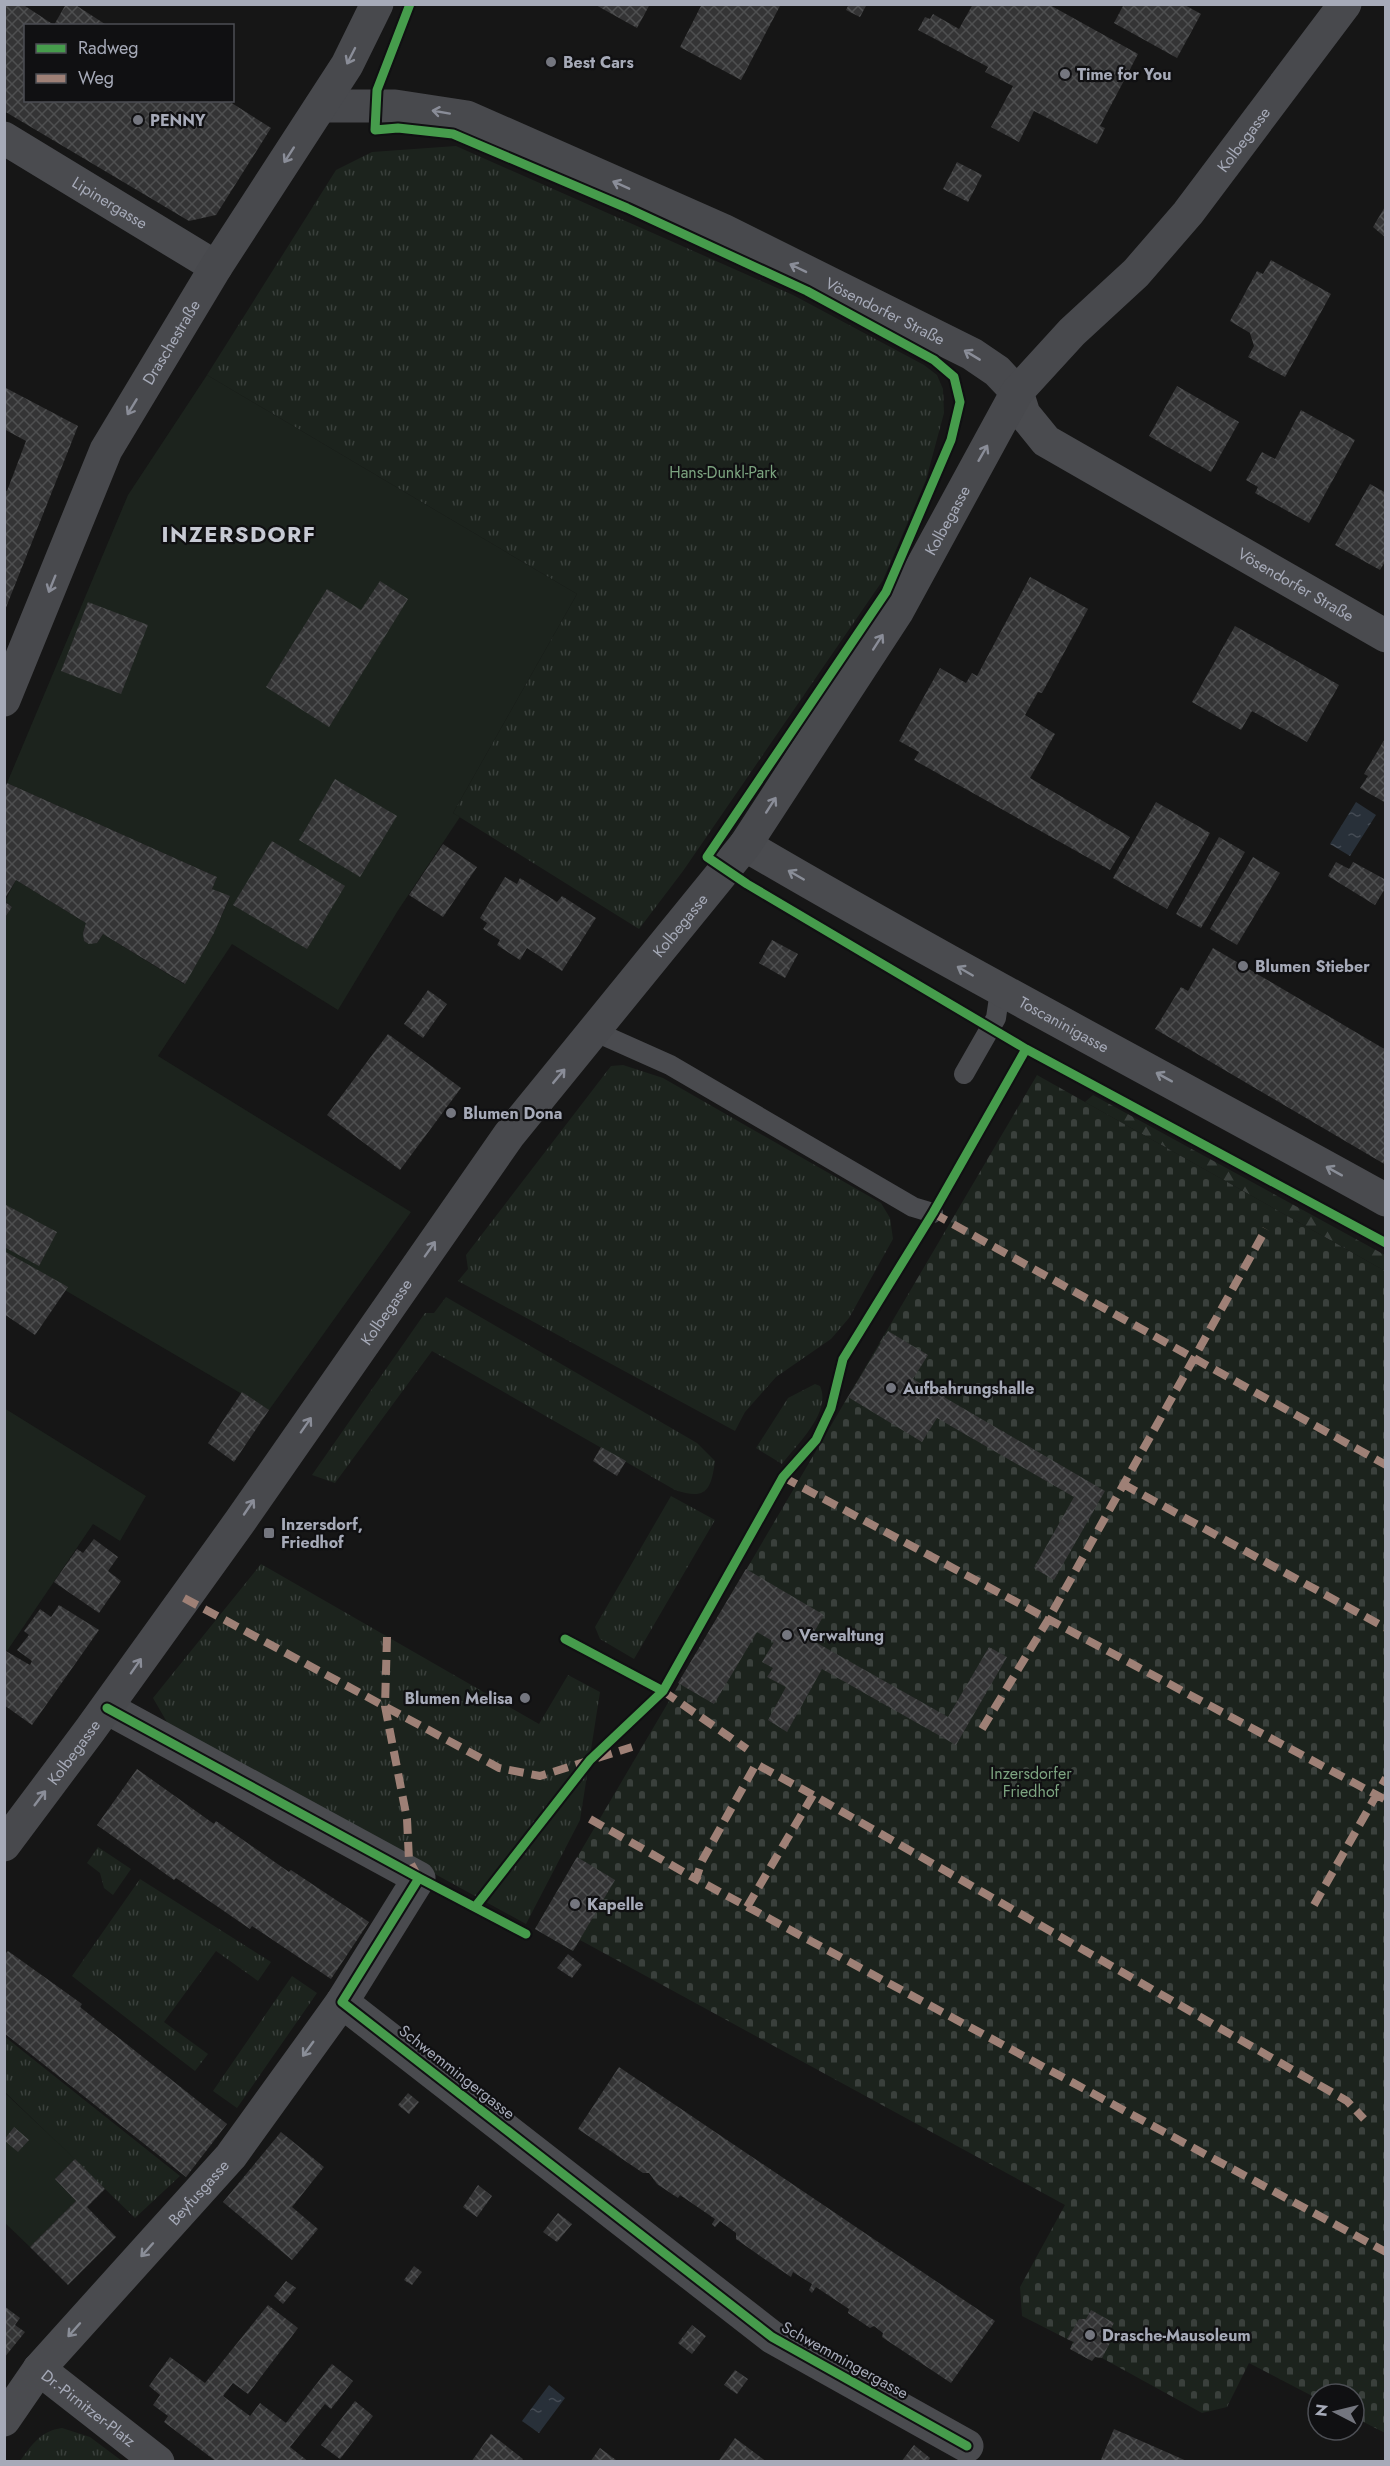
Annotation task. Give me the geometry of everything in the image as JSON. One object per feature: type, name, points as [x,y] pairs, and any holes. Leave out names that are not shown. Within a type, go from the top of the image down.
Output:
[{"type":"main road","name":"Draschestraße","points":[[4,700],[106,450],[216,267],[347,65],[377,4]]},
{"type":"main road","name":"Kolbegasse","points":[[5,1844],[106,1708],[509,1135],[596,1032],[745,845],[897,612],[1017,392],[1072,332],[1136,273],[1188,213],[1345,4]]},
{"type":"main road","name":"Vösendorfer Straße","points":[[321,106],[395,106],[467,117],[723,230],[962,349],[997,371],[1017,392]]},
{"type":"street","name":"Lipinergasse","points":[[4,138],[216,267]]},
{"type":"street","name":"Vösendorfer Straße","points":[[1017,392],[1024,414],[1046,441],[1386,636]]},
{"type":"street","name":"Toscaninigasse","points":[[745,845],[1000,991],[1163,1076],[1386,1200]]},
{"type":"street","points":[[106,1708],[419,1878],[342,2002]]},
{"type":"street","name":"Beyfusgasse","points":[[39,2369],[231,2156],[342,2002]]},
{"type":"street","name":"Schwemmingergasse","points":[[342,2002],[772,2337],[967,2446]]},
{"type":"street","name":"Dr.-Pirnitzer-Platz","points":[[4,2420],[39,2369],[158,2462]]},
{"type":"lane","points":[[964,1074],[996,1018],[1000,991]]},
{"type":"lane","points":[[596,1032],[670,1065],[913,1207],[933,1213]]},
{"type":"green space","name":"Hans-Dunkl-Park","points":[[456,146],[793,295],[924,365],[937,375],[943,389],[944,413],[926,480],[883,580],[683,871],[639,929],[453,813],[577,594],[207,375],[336,170],[372,152]]},
{"type":"green space","points":[[207,375],[577,594],[453,813],[460,817],[397,912],[338,1010],[232,944],[158,1056],[411,1212],[269,1410],[5,1255],[4,919],[12,907],[5,901],[16,880],[86,923],[83,933],[84,941],[97,943],[103,934],[184,984],[214,933],[230,897],[212,889],[217,877],[7,783],[128,495]]},
{"type":"green space","points":[[623,1065],[663,1078],[881,1203],[890,1218],[893,1239],[849,1318],[831,1339],[776,1377],[745,1412],[735,1431],[458,1281],[468,1269],[466,1255],[611,1066]]},
{"type":"green space","name":"Inzersdorfer Friedhof","points":[[1037,1075],[1385,1271],[1385,2433],[1366,2423],[1366,2382],[1306,2382],[1306,2393],[1249,2363],[1227,2407],[1202,2413],[1102,2358],[1095,2357],[1092,2361],[1070,2349],[1073,2342],[1022,2316],[1020,2287],[1065,2205],[580,1940],[573,1951],[535,1929]]},
{"type":"green space","points":[[1093,1095],[1385,1255],[1385,1271],[1085,1102]]},
{"type":"green space","points":[[446,1297],[697,1443],[715,1461],[711,1480],[705,1491],[693,1494],[675,1490],[432,1351],[335,1483],[312,1475],[425,1313],[434,1313]]},
{"type":"green space","points":[[815,1384],[820,1386],[822,1396],[817,1417],[782,1464],[756,1448],[788,1398]]},
{"type":"green space","points":[[4,1408],[146,1496],[120,1541],[93,1524],[7,1651],[4,1650]]},
{"type":"green space","points":[[671,1496],[715,1520],[634,1659],[600,1639],[595,1627]]},
{"type":"green space","points":[[261,1564],[539,1724],[568,1675],[600,1692],[580,1820],[526,1924],[171,1729],[153,1698]]},
{"type":"green space","points":[[98,1847],[131,1869],[113,1895],[104,1888],[100,1873],[87,1863]]},
{"type":"green space","points":[[140,1879],[271,1962],[258,1981],[216,1951],[164,2022],[208,2054],[195,2071],[72,1976]]},
{"type":"green space","points":[[292,1976],[317,1993],[237,2108],[213,2091]]},
{"type":"green space","points":[[4,2036],[180,2176],[135,2218],[5,2092]]},
{"type":"green space","points":[[4,2092],[75,2159],[55,2179],[76,2201],[30,2247],[5,2223]]},
{"type":"green space","points":[[62,2428],[90,2437],[122,2461],[20,2461],[42,2436]]},
{"type":"water","points":[[1356,802],[1376,815],[1350,856],[1330,844]]},
{"type":"water","points":[[549,2385],[565,2398],[539,2433],[522,2421]]},
{"type":"building","name":"PENNY","points":[[4,4],[22,4],[52,24],[24,24],[24,102],[230,102],[271,128],[216,215],[189,221],[4,111]]},
{"type":"building","name":"PENNY","points":[[66,4],[74,4],[105,24],[55,24]]},
{"type":"building","points":[[594,4],[650,4],[637,28]]},
{"type":"building","points":[[702,4],[781,4],[741,80],[680,47]]},
{"type":"building","points":[[849,4],[867,4],[860,17],[846,10]]},
{"type":"building","points":[[973,4],[1048,4],[1138,54],[1100,126],[1105,128],[1097,144],[1034,111],[1019,142],[991,127],[1013,86],[985,72],[988,67],[918,30],[925,17],[930,19],[933,14],[959,29]]},
{"type":"building","points":[[1124,4],[1183,4],[1201,14],[1177,58],[1114,23]]},
{"type":"building","points":[[957,162],[982,175],[968,202],[943,189]]},
{"type":"building","points":[[1386,205],[1386,238],[1373,227]]},
{"type":"building","points":[[1271,260],[1331,294],[1285,377],[1248,357],[1254,346],[1250,333],[1230,321],[1257,271],[1263,274]]},
{"type":"building","points":[[1177,386],[1239,422],[1211,472],[1149,436]]},
{"type":"building","points":[[4,387],[78,426],[5,610],[4,490],[7,491],[26,441],[4,429]]},
{"type":"building","points":[[1301,410],[1355,440],[1309,523],[1255,493],[1258,487],[1246,480],[1262,452],[1275,459]]},
{"type":"building","points":[[1370,484],[1386,493],[1386,560],[1380,570],[1335,545]]},
{"type":"building","points":[[1030,577],[1088,609],[1042,693],[1038,692],[1025,715],[1055,734],[1030,778],[1130,837],[1110,870],[914,760],[919,752],[899,741],[940,668],[966,683],[972,673],[977,676]]},
{"type":"building","points":[[380,581],[408,599],[329,727],[266,687],[327,589],[361,610]]},
{"type":"building","points":[[88,602],[148,625],[121,694],[61,671]]},
{"type":"building","points":[[1235,626],[1339,685],[1307,742],[1252,711],[1241,730],[1192,702]]},
{"type":"building","points":[[1386,737],[1386,803],[1360,788],[1368,776],[1364,774]]},
{"type":"building","points":[[335,779],[397,816],[360,877],[299,840]]},
{"type":"building","points":[[7,783],[217,877],[212,889],[230,896],[214,933],[185,984],[103,934],[97,943],[89,944],[84,941],[83,933],[86,923],[16,880],[4,900],[4,789]]},
{"type":"building","points":[[1156,802],[1210,833],[1167,909],[1113,878]]},
{"type":"building","points":[[1219,837],[1245,852],[1201,928],[1176,914]]},
{"type":"building","points":[[272,841],[345,886],[307,949],[233,905]]},
{"type":"building","points":[[443,844],[477,867],[443,917],[409,895]]},
{"type":"building","points":[[1253,857],[1280,873],[1237,945],[1210,929]]},
{"type":"building","points":[[1336,862],[1349,869],[1353,862],[1386,880],[1386,887],[1375,905],[1328,876]]},
{"type":"building","points":[[505,877],[517,884],[520,878],[557,902],[562,896],[596,918],[562,971],[527,948],[520,960],[497,945],[500,940],[483,929],[487,923],[480,918]]},
{"type":"building","points":[[4,901],[12,907],[4,919]]},
{"type":"building","points":[[772,940],[798,954],[785,978],[759,963]]},
{"type":"building","points":[[1213,948],[1386,1050],[1386,1165],[1155,1029],[1181,987],[1188,991]]},
{"type":"building","points":[[428,990],[447,1004],[423,1038],[404,1024]]},
{"type":"building","points":[[388,1034],[461,1088],[400,1170],[327,1115]]},
{"type":"building","points":[[4,1204],[57,1232],[39,1266],[4,1247]]},
{"type":"building","points":[[4,1251],[68,1287],[35,1335],[4,1314]]},
{"type":"building","points":[[888,1331],[928,1355],[913,1379],[1105,1491],[1054,1580],[1034,1568],[1074,1497],[937,1418],[922,1442],[848,1397]]},
{"type":"building","points":[[242,1392],[269,1410],[234,1462],[208,1443]]},
{"type":"building","points":[[601,1447],[626,1461],[617,1476],[593,1461]]},
{"type":"building","points":[[94,1539],[118,1557],[108,1571],[121,1581],[99,1613],[54,1582],[77,1549],[83,1553]]},
{"type":"building","points":[[746,1569],[824,1615],[810,1639],[948,1717],[989,1647],[1007,1657],[956,1745],[822,1669],[787,1732],[768,1720],[786,1687],[767,1677],[773,1668],[762,1662],[774,1642],[757,1632],[714,1704],[678,1683]]},
{"type":"building","points":[[59,1605],[99,1630],[32,1725],[4,1705],[4,1650],[30,1665],[32,1661],[17,1650],[29,1635],[24,1631],[40,1609],[51,1617]]},
{"type":"building","points":[[137,1769],[214,1824],[216,1821],[289,1872],[291,1870],[369,1922],[331,1979],[252,1926],[250,1929],[176,1878],[174,1880],[97,1825]]},
{"type":"building","name":"Kapelle","points":[[577,1857],[615,1880],[573,1951],[535,1929]]},
{"type":"building","points":[[8,1951],[82,2004],[80,2007],[227,2124],[186,2177],[4,2033],[4,1955]]},
{"type":"building","points":[[568,1954],[582,1965],[572,1978],[557,1968]]},
{"type":"building","points":[[619,2067],[995,2321],[951,2383],[882,2337],[883,2333],[874,2326],[870,2328],[848,2313],[849,2309],[816,2287],[812,2293],[809,2290],[812,2284],[793,2272],[791,2277],[763,2258],[736,2239],[736,2233],[720,2221],[715,2227],[712,2224],[715,2219],[680,2195],[678,2198],[657,2184],[649,2173],[643,2173],[578,2129]]},
{"type":"building","points":[[408,2093],[419,2102],[409,2114],[398,2105]]},
{"type":"building","points":[[14,2127],[29,2140],[18,2152],[4,2140]]},
{"type":"building","points":[[281,2132],[324,2167],[292,2207],[318,2229],[292,2260],[223,2202]]},
{"type":"building","points":[[75,2159],[105,2189],[87,2207],[116,2237],[68,2285],[30,2247],[76,2201],[55,2179]]},
{"type":"building","points":[[478,2185],[492,2196],[477,2217],[463,2207]]},
{"type":"building","points":[[558,2213],[572,2224],[557,2242],[543,2232]]},
{"type":"building","points":[[414,2266],[422,2272],[412,2285],[404,2280]]},
{"type":"building","points":[[286,2281],[296,2288],[283,2304],[274,2296]]},
{"type":"building","points":[[268,2305],[298,2328],[248,2394],[233,2383],[223,2396],[250,2416],[260,2403],[286,2423],[332,2364],[353,2381],[331,2409],[325,2404],[290,2447],[309,2462],[217,2462],[164,2422],[168,2416],[153,2405],[160,2395],[149,2386],[170,2357],[205,2383]]},
{"type":"building","points":[[4,2306],[20,2318],[15,2325],[25,2332],[4,2358]]},
{"type":"building","name":"Drasche-Mausoleum","points":[[1091,2310],[1114,2323],[1109,2332],[1113,2337],[1102,2358],[1095,2357],[1092,2361],[1070,2349],[1074,2342],[1067,2339],[1079,2319],[1086,2319]]},
{"type":"building","points":[[692,2325],[706,2336],[692,2354],[678,2343]]},
{"type":"building","points":[[735,2370],[748,2379],[737,2394],[724,2385]]},
{"type":"building","points":[[355,2401],[373,2416],[340,2459],[321,2445]]},
{"type":"building","points":[[1114,2429],[1189,2462],[1100,2462]]},
{"type":"building","points":[[491,2434],[523,2459],[521,2462],[471,2462]]},
{"type":"building","points":[[735,2438],[767,2462],[718,2462]]},
{"type":"building","points":[[914,2445],[930,2458],[928,2462],[901,2462]]},
{"type":"building","points":[[600,2448],[616,2460],[621,2462],[590,2462]]},
{"type":"marked path","points":[[933,1213],[1386,1465]]},
{"type":"marked path","points":[[982,1729],[1048,1620],[1266,1229]]},
{"type":"marked path","points":[[783,1477],[1386,1800]]},
{"type":"marked path","points":[[1123,1484],[1386,1628]]},
{"type":"marked path","points":[[184,1598],[499,1768],[540,1776],[632,1747]]},
{"type":"marked path","points":[[387,1637],[385,1706],[407,1819],[409,1860],[417,1875]]},
{"type":"marked path","points":[[663,1691],[747,1749]]},
{"type":"marked path","points":[[813,1795],[756,1764],[702,1861],[696,1879],[1386,2252]]},
{"type":"marked path","points":[[1314,1905],[1386,1778]]},
{"type":"marked path","points":[[747,1907],[813,1795],[1347,2101],[1364,2119]]},
{"type":"marked path","points":[[590,1819],[696,1879]]},
{"type":"cycle path","points":[[410,4],[377,90],[375,130],[398,128],[453,134],[627,208],[807,291],[934,360],[954,377],[960,402],[951,440],[886,592],[707,857],[747,884],[1026,1049],[1386,1243]]},
{"type":"cycle path","points":[[475,1907],[590,1760],[663,1691],[783,1477],[816,1440],[831,1408],[843,1359],[933,1213],[1026,1049]]},
{"type":"cycle path","points":[[565,1639],[663,1691]]},
{"type":"cycle path","points":[[107,1708],[419,1878],[342,2002],[772,2337],[967,2446]]},
{"type":"cycle path","points":[[419,1878],[526,1934]]},
{"type":"place","name":"Best Cars","points":[[551,62]]},
{"type":"place","name":"Time for You","points":[[1065,74]]},
{"type":"place","name":"PENNY","points":[[138,120]]},
{"type":"place","name":"Blumen Stieber","points":[[1243,966]]},
{"type":"place","name":"Blumen Dona","points":[[451,1113]]},
{"type":"place","name":"Aufbahrungshalle","points":[[891,1388]]},
{"type":"place","name":"Inzersdorf, Friedhof","points":[[269,1533]]},
{"type":"place","name":"Verwaltung","points":[[787,1635]]},
{"type":"place","name":"Blumen Melisa","points":[[525,1698]]},
{"type":"place","name":"Kapelle","points":[[575,1904]]},
{"type":"place","name":"Drasche-Mausoleum","points":[[1090,2335]]},
{"type":"district","name":"INZERSDORF","points":[[239,534]]}]
